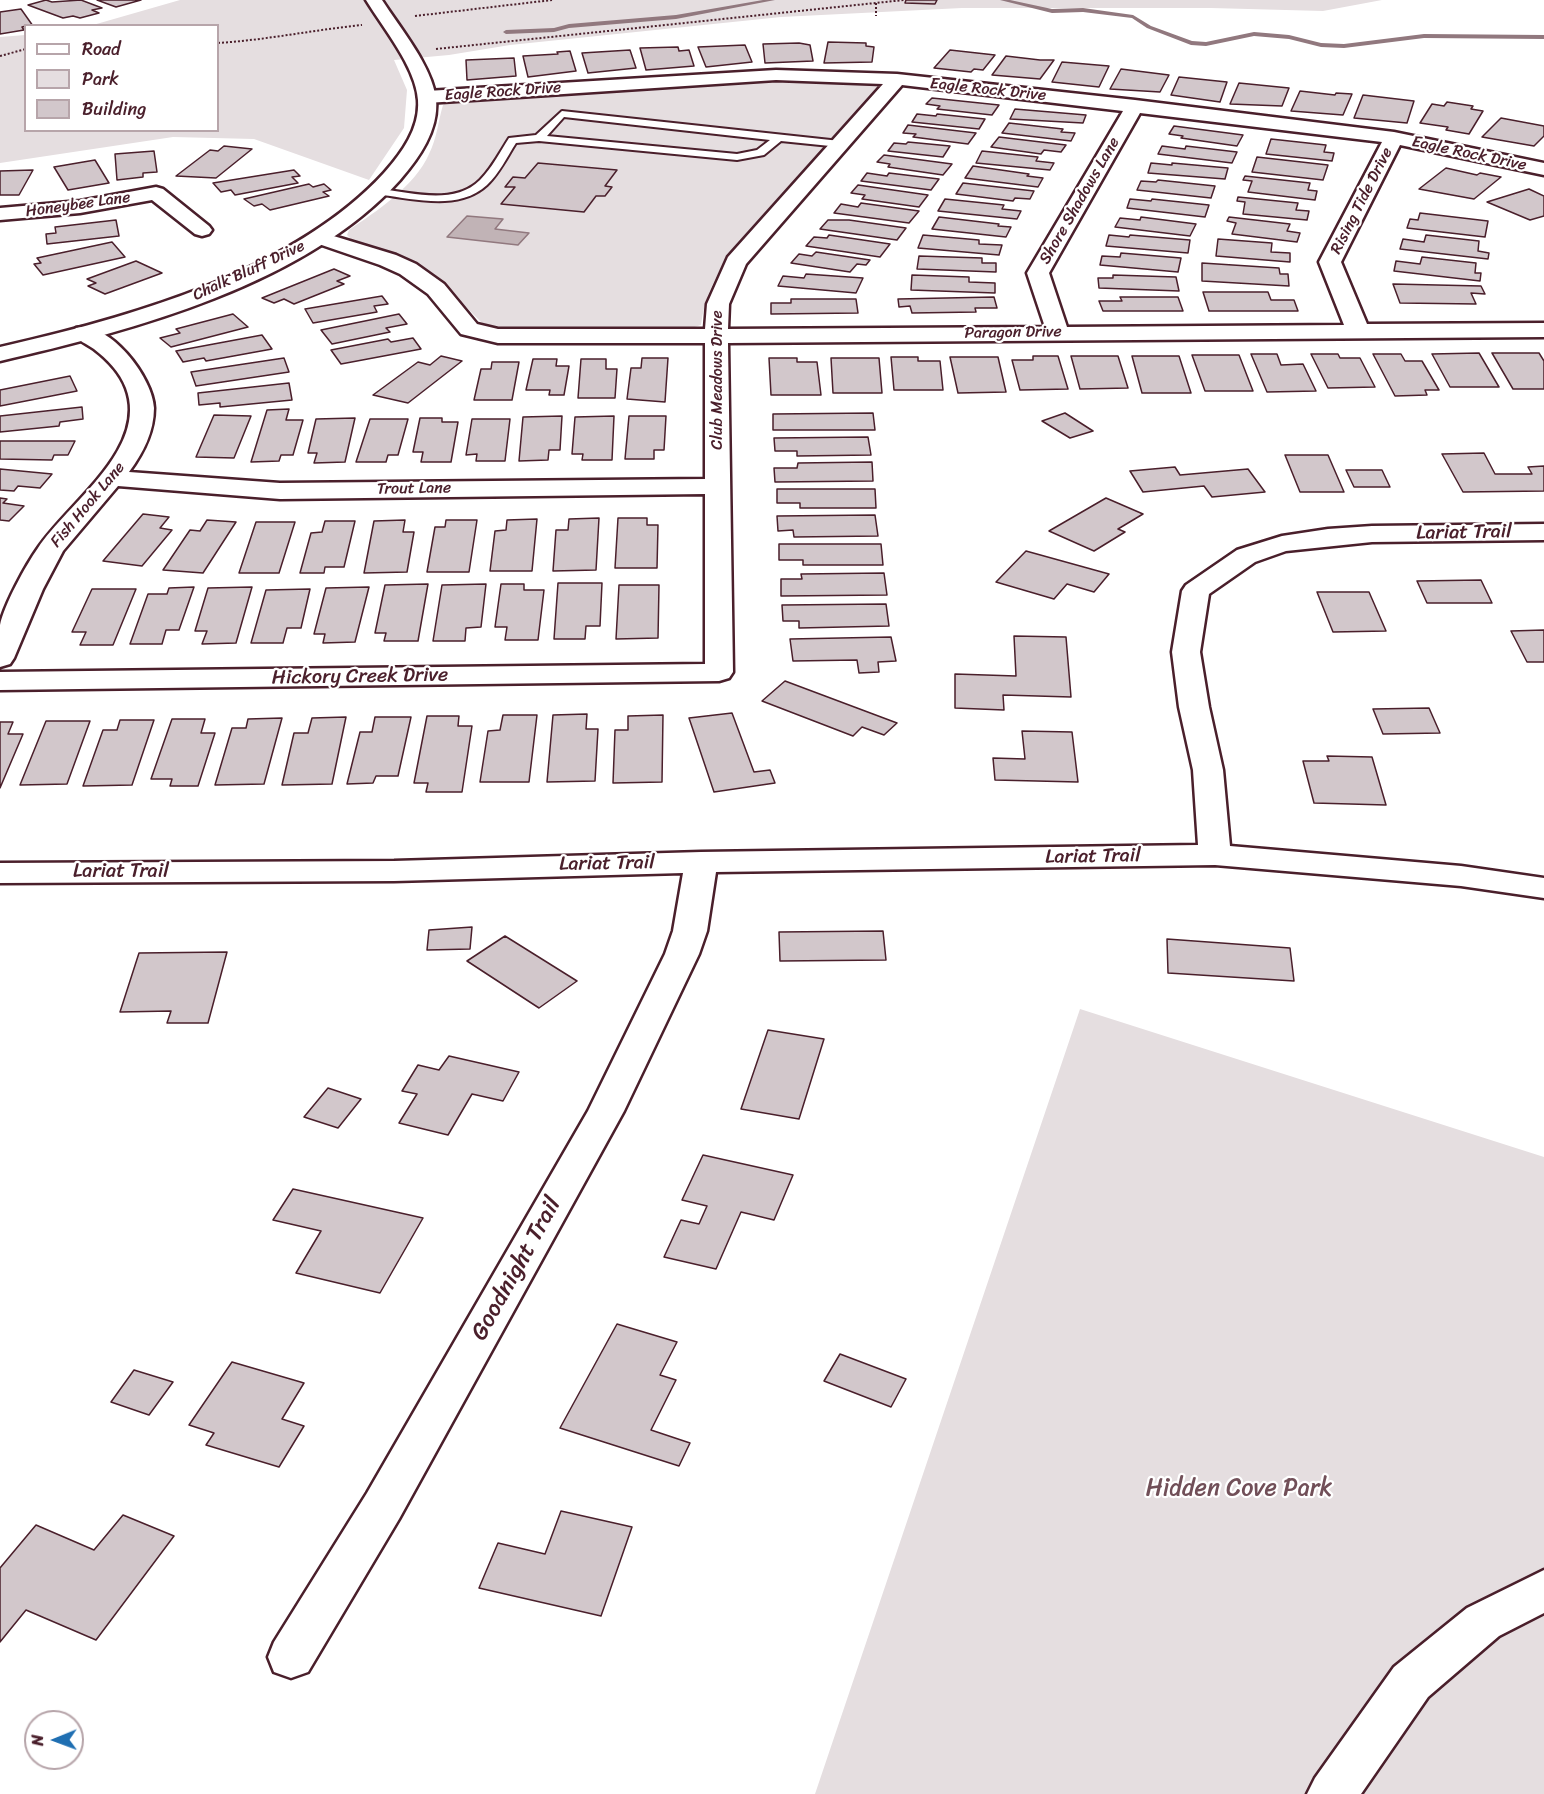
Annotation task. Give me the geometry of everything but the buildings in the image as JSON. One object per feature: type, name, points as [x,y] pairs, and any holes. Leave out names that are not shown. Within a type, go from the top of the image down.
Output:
[{"type":"street","points":[[374,0],[406,52],[422,82],[427,97]]},
{"type":"street","name":"Eagle Rock Drive","points":[[427,97],[776,75],[897,79],[1394,138],[1544,169]]},
{"type":"street","name":"Club Meadows Drive","points":[[719,672],[716,336],[718,304],[736,262],[897,79]]},
{"type":"street","name":"Chalk Bluff Drive","points":[[0,354],[84,333],[177,304],[236,280],[320,238],[382,192],[414,150],[425,118],[427,97]]},
{"type":"street","name":"Shore Shadows Lane","points":[[1058,332],[1038,273],[1135,106]]},
{"type":"street","name":"Rising Tide Drive","points":[[1358,331],[1330,262],[1394,138]]},
{"type":"street","name":"Honeybee Lane","points":[[0,214],[80,207],[156,193],[202,230]]},
{"type":"street","name":"Paragon Drive","points":[[320,238],[408,269],[436,289],[470,329],[482,334],[716,336],[1544,330]]},
{"type":"street","name":"Fish Hook Lane","points":[[0,658],[48,553],[68,526],[123,464],[138,435],[142,414],[141,395],[130,371],[101,342],[84,333]]},
{"type":"street","name":"Trout Lane","points":[[111,478],[280,491],[718,486]]},
{"type":"street","name":"Lariat Trail","points":[[1215,855],[1208,770],[1194,707],[1186,652],[1196,591],[1246,556],[1282,544],[1372,534],[1544,532]]},
{"type":"street","name":"Hickory Creek Drive","points":[[0,681],[719,672]]},
{"type":"street","name":"Lariat Trail","points":[[0,873],[394,870],[701,862],[1215,855],[1461,876],[1544,888]]},
{"type":"street","name":"Goodnight Trail","points":[[291,1657],[383,1506],[606,1111],[682,954],[690,931],[701,862]]},
{"type":"street","points":[[1332,1794],[1411,1682],[1483,1622],[1544,1590]]},
{"type":"lane","points":[[539,138],[562,114],[840,144]]},
{"type":"lane","points":[[382,192],[436,198],[463,196],[483,184],[513,140],[539,138],[737,157],[760,153],[779,137]]},
{"type":"path","points":[[407,18],[552,0]]},
{"type":"path","points":[[406,52],[904,0]]},
{"type":"path","points":[[876,3],[876,16]]},
{"type":"path","points":[[219,43],[253,41],[308,30],[368,25]]},
{"type":"path","points":[[0,56],[24,50]]},
{"type":"green space","points":[[180,0],[1382,0],[1323,11],[1211,8],[962,8],[781,17],[510,45],[449,55],[394,60],[407,90],[404,128],[369,180],[254,139],[173,137],[0,163],[0,37],[24,35],[24,132],[219,132],[219,24],[96,24]]},
{"type":"green space","points":[[771,82],[870,83],[879,86],[881,91],[729,255],[711,288],[701,325],[688,329],[487,328],[436,277],[408,259],[352,240],[347,235],[349,230],[394,197],[415,177],[432,148],[443,105],[447,102]]},
{"type":"green space","name":"Hidden Cove Park","points":[[1080,1009],[1544,1157],[1544,1794],[815,1794]]},
{"type":"shaded area","points":[[467,216],[503,219],[495,229],[529,233],[518,245],[447,237]]},
{"type":"waterway","points":[[506,32],[554,30],[569,26],[676,17],[772,0]]},
{"type":"waterway","points":[[1003,0],[1052,11],[1083,10],[1133,17],[1149,27],[1191,43],[1206,44],[1254,34],[1289,37],[1321,45],[1344,46],[1424,36],[1544,37]]}]
